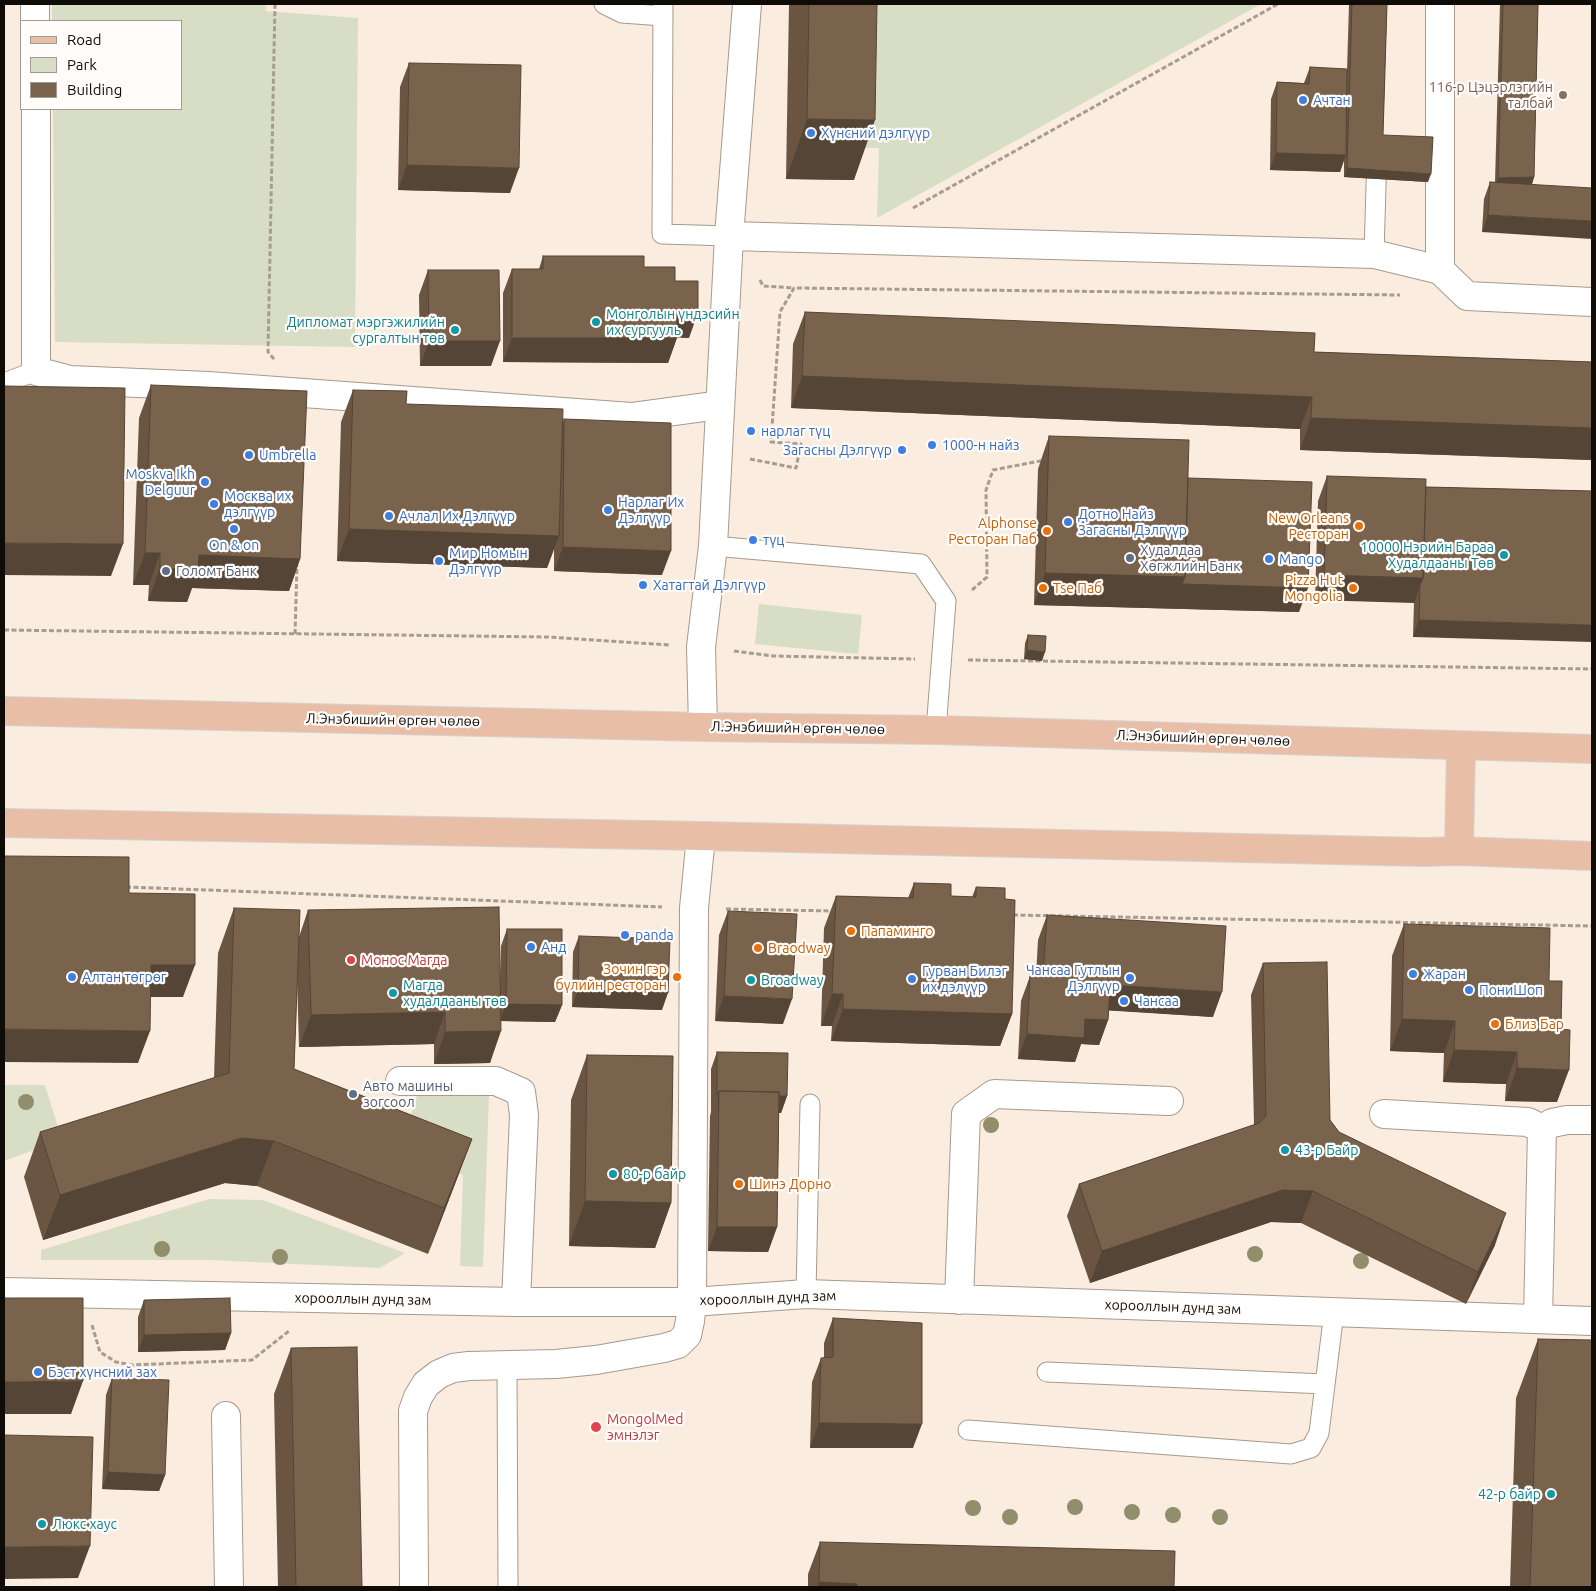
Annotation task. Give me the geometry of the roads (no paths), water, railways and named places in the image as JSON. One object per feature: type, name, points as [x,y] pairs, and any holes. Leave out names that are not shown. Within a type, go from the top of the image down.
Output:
[{"type":"main road","name":"Л.Энэбишийн өргөн чөлөө","points":[[4,711],[704,727],[936,730],[1592,749]]},
{"type":"main road","points":[[1459,851],[1461,746]]},
{"type":"main road","points":[[4,823],[1414,852],[1459,851],[1592,856]]},
{"type":"street","points":[[35,4],[35,20]]},
{"type":"street","points":[[704,727],[701,647],[713,546],[729,236],[747,4]]},
{"type":"street","points":[[1440,4],[1440,270]]},
{"type":"street","points":[[36,110],[36,372],[70,380],[208,386],[631,417],[720,404]]},
{"type":"street","points":[[729,236],[1374,254],[1440,270],[1467,296],[1592,302]]},
{"type":"street","points":[[414,1587],[412,1427],[413,1412],[418,1396],[426,1384],[439,1374],[453,1368],[556,1364],[596,1360],[678,1344],[687,1335],[692,1302],[694,908],[701,836]]},
{"type":"street","points":[[400,1081],[496,1081],[521,1092],[524,1115],[516,1302]]},
{"type":"street","points":[[959,1300],[966,1114],[994,1094],[1169,1101]]},
{"type":"street","points":[[1384,1114],[1528,1122],[1542,1129]]},
{"type":"street","points":[[1542,1129],[1552,1123],[1567,1120],[1592,1120]]},
{"type":"street","points":[[1538,1320],[1542,1129]]},
{"type":"street","name":"хорооллын дунд зам","points":[[4,1292],[516,1302],[692,1302],[806,1294],[1592,1321]]},
{"type":"street","points":[[226,1416],[229,1587]]},
{"type":"lane","points":[[604,4],[622,13],[663,10],[662,234],[729,236]]},
{"type":"lane","points":[[1374,254],[1378,136]]},
{"type":"lane","points":[[4,383],[36,372]]},
{"type":"lane","points":[[713,546],[921,564],[946,601],[936,730]]},
{"type":"lane","points":[[806,1294],[810,1104]]},
{"type":"lane","points":[[968,1430],[1291,1454],[1311,1448],[1319,1433],[1334,1312]]},
{"type":"lane","points":[[507,1366],[508,1587]]},
{"type":"lane","points":[[1047,1372],[1326,1384]]},
{"type":"place","name":"116-р Цэцэрлэгийн талбай","points":[[1563,95]]},
{"type":"place","name":"Ачтан","points":[[1303,100]]},
{"type":"place","name":"Хүнсний дэлгүүр","points":[[811,133]]},
{"type":"place","name":"Монголын үндэсийн их сургууль","points":[[596,322]]},
{"type":"place","name":"Дипломат мэргэжилийн сургалтын төв","points":[[455,330]]},
{"type":"place","name":"нарлаг түц","points":[[751,431]]},
{"type":"place","name":"1000-н найз","points":[[932,445]]},
{"type":"place","name":"Загасны Дэлгүүр","points":[[902,450]]},
{"type":"place","name":"Umbrella","points":[[249,455]]},
{"type":"place","name":"Moskva Ikh Delguur","points":[[205,482]]},
{"type":"place","name":"Москва их дэлгүүр","points":[[214,504]]},
{"type":"place","name":"Нарлаг Их Дэлгүүр","points":[[608,510]]},
{"type":"place","name":"Ачлал Их Дэлгүүр","points":[[389,516]]},
{"type":"place","name":"Дотно Найз Загасны Дэлгүүр","points":[[1068,522]]},
{"type":"place","name":"New Orleans Ресторан","points":[[1359,526]]},
{"type":"place","name":"On & on","points":[[234,529]]},
{"type":"place","name":"Alphonse Ресторан Паб","points":[[1047,531]]},
{"type":"place","name":"түц","points":[[753,540]]},
{"type":"place","name":"10000 Нэрийн Бараа Худалдааны Төв","points":[[1504,555]]},
{"type":"place","name":"Худалдаа Хөгжлийн Банк","points":[[1130,558]]},
{"type":"place","name":"Mango","points":[[1269,559]]},
{"type":"place","name":"Мир Номын Дэлгүүр","points":[[439,561]]},
{"type":"place","name":"Голомт Банк","points":[[166,571]]},
{"type":"place","name":"Хатагтай Дэлгүүр","points":[[643,585]]},
{"type":"place","name":"Tse Паб","points":[[1043,588]]},
{"type":"place","name":"Pizza Hut Mongolia","points":[[1353,588]]},
{"type":"place","name":"Папаминго","points":[[851,931]]},
{"type":"place","name":"panda","points":[[625,935]]},
{"type":"place","name":"Анд","points":[[531,947]]},
{"type":"place","name":"Braodway","points":[[758,948]]},
{"type":"place","name":"Монос Магда","points":[[351,960]]},
{"type":"place","name":"Жаран","points":[[1413,974]]},
{"type":"place","name":"Алтан төгрөг","points":[[72,977]]},
{"type":"place","name":"Зочин гэр бүлийн ресторан","points":[[677,977]]},
{"type":"place","name":"Чансаа Гутлын Дэлгүүр","points":[[1130,978]]},
{"type":"place","name":"Гурван Билэг их дэлүүр","points":[[912,979]]},
{"type":"place","name":"Broadway","points":[[751,980]]},
{"type":"place","name":"ПониШоп","points":[[1469,990]]},
{"type":"place","name":"Магда худалдааны төв","points":[[393,993]]},
{"type":"place","name":"Чансаа","points":[[1124,1001]]},
{"type":"place","name":"Близ Бар","points":[[1495,1024]]},
{"type":"place","name":"Авто машины зогсоол","points":[[353,1094]]},
{"type":"place","name":"43-р Байр","points":[[1285,1150]]},
{"type":"place","name":"80-р байр","points":[[613,1174]]},
{"type":"place","name":"Шинэ Дорно","points":[[739,1184]]},
{"type":"place","name":"Бэст хүнсний зах","points":[[38,1372]]},
{"type":"place","name":"MongolMed эмнэлэг","points":[[596,1427]]},
{"type":"place","name":"42-p байр","points":[[1551,1494]]},
{"type":"place","name":"Люкс хаус","points":[[42,1524]]}]
